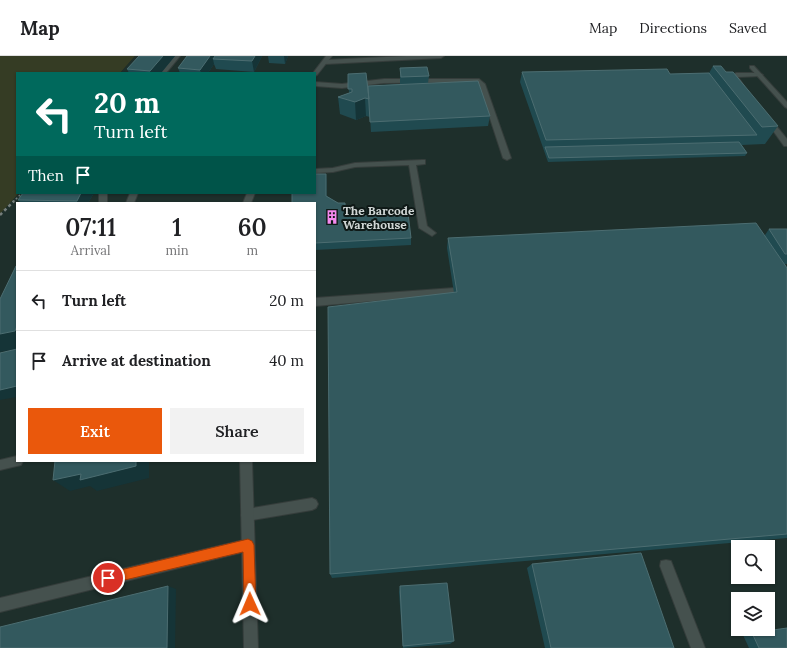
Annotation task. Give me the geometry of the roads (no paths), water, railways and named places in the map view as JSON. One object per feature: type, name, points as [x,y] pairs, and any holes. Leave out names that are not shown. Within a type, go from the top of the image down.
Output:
[{"type":"street","points":[[164,72],[177,56]]},
{"type":"street","points":[[316,73],[329,56]]},
{"type":"street","points":[[325,62],[386,57],[441,56]]},
{"type":"street","points":[[752,67],[787,106]]},
{"type":"street","points":[[747,93],[734,76],[760,75]]},
{"type":"street","points":[[316,84],[342,86],[384,81],[477,80],[482,84],[507,158]]},
{"type":"street","points":[[763,113],[787,144]]},
{"type":"street","points":[[412,162],[422,228],[432,232]]},
{"type":"street","points":[[316,171],[333,170],[355,164],[422,162]]},
{"type":"street","points":[[316,302],[454,291]]},
{"type":"street","points":[[0,465],[16,461]]},
{"type":"street","points":[[246,462],[251,648]]},
{"type":"street","points":[[247,515],[312,504]]},
{"type":"street","points":[[0,604],[248,545]]},
{"type":"street","points":[[666,566],[698,648]]},
{"type":"place","name":"The Barcode Warehouse","points":[[332,217]]}]
